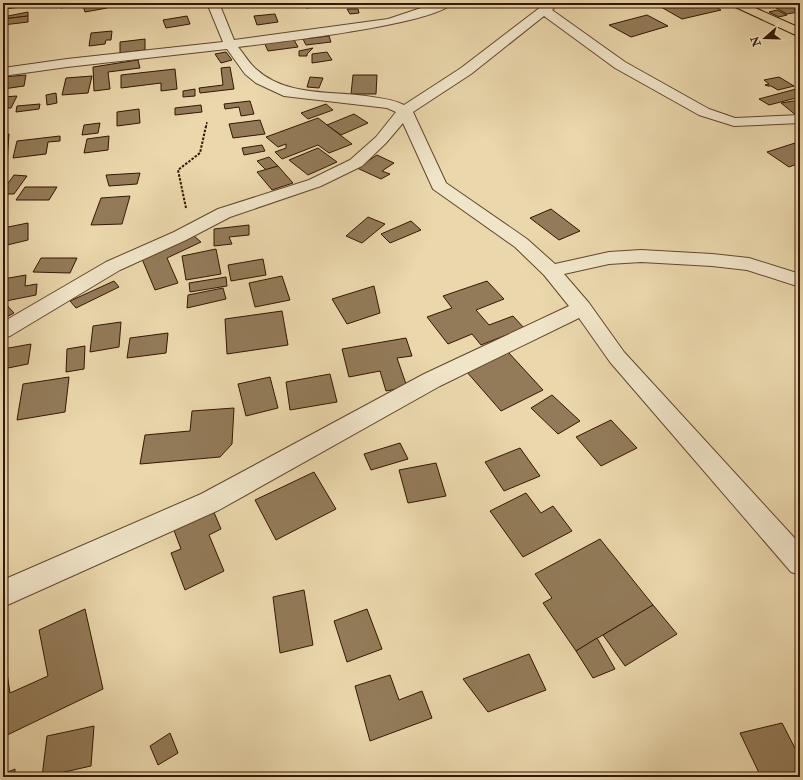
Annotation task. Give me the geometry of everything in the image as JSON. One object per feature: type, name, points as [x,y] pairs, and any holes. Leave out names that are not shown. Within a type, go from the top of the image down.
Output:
[{"type":"main road","points":[[735,3],[800,33]]},
{"type":"street","points":[[213,3],[230,45],[250,71],[261,80],[289,93],[348,98],[391,104],[406,111],[439,186],[521,244],[551,271],[582,308],[617,357],[800,563]]},
{"type":"street","points":[[3,72],[67,63],[194,50],[389,22],[430,10],[446,3]]},
{"type":"street","points":[[3,331],[113,266],[224,213],[315,183],[356,162],[382,140],[406,111],[466,71],[550,5],[620,64],[704,112],[734,122],[800,119]]},
{"type":"street","points":[[551,271],[609,258],[641,256],[712,260],[749,264],[800,280]]},
{"type":"street","points":[[3,594],[210,502],[432,380],[582,308]]},
{"type":"path","points":[[190,230],[178,170],[200,153],[207,122]]},
{"type":"building","points":[[3,3],[41,3],[41,5],[3,9]]},
{"type":"building","points":[[56,3],[81,3],[61,8]]},
{"type":"building","points":[[105,3],[107,8],[85,12],[83,6]]},
{"type":"building","points":[[304,3],[334,3],[335,5],[306,8]]},
{"type":"building","points":[[681,3],[708,3],[721,10],[682,19],[661,7]]},
{"type":"building","points":[[745,3],[770,3],[771,4],[756,8]]},
{"type":"building","points":[[793,4],[800,8],[794,10],[798,12],[787,14],[776,8]]},
{"type":"building","points":[[347,9],[358,9],[359,13],[350,14]]},
{"type":"building","points":[[777,10],[787,15],[779,17],[769,12]]},
{"type":"building","points":[[28,12],[28,16],[3,19],[3,17]]},
{"type":"building","points":[[275,14],[278,22],[257,25],[254,16]]},
{"type":"building","points":[[647,15],[668,26],[631,37],[609,25]]},
{"type":"building","points":[[28,16],[28,22],[3,25],[3,19]]},
{"type":"building","points":[[187,16],[190,24],[166,28],[163,20]]},
{"type":"building","points":[[112,31],[111,40],[106,40],[105,44],[89,46],[91,33]]},
{"type":"building","points":[[329,36],[331,42],[306,45],[303,39]]},
{"type":"building","points":[[293,38],[298,47],[268,51],[264,42]]},
{"type":"building","points":[[145,39],[145,50],[120,53],[120,42]]},
{"type":"building","points":[[313,48],[307,56],[299,56],[299,51]]},
{"type":"building","points":[[226,52],[232,60],[221,63],[215,54]]},
{"type":"building","points":[[327,52],[332,60],[312,63],[312,54]]},
{"type":"building","points":[[138,60],[140,68],[108,72],[110,89],[94,91],[93,67]]},
{"type":"building","points":[[230,67],[234,89],[200,93],[199,88],[223,85],[221,68]]},
{"type":"building","points":[[175,69],[177,89],[161,91],[161,83],[121,88],[121,75]]},
{"type":"building","points":[[26,75],[24,86],[3,89],[3,77]]},
{"type":"building","points":[[353,75],[377,75],[376,94],[351,94]]},
{"type":"building","points":[[92,76],[88,93],[62,95],[66,78]]},
{"type":"building","points":[[310,77],[323,78],[319,88],[307,87]]},
{"type":"building","points":[[779,77],[794,86],[778,90],[771,86],[765,85],[769,84],[764,80]]},
{"type":"building","points":[[195,89],[195,96],[183,97],[183,91]]},
{"type":"building","points":[[796,89],[800,91],[800,97],[769,105],[759,99]]},
{"type":"building","points":[[56,93],[57,103],[47,105],[46,95]]},
{"type":"building","points":[[17,96],[11,108],[3,108],[3,97]]},
{"type":"building","points":[[800,100],[800,115],[797,116],[781,103]]},
{"type":"building","points":[[250,101],[254,114],[241,116],[239,107],[225,109],[224,104]]},
{"type":"building","points":[[40,104],[39,109],[16,112],[17,106]]},
{"type":"building","points":[[326,104],[333,110],[308,119],[301,113]]},
{"type":"building","points":[[201,105],[202,112],[175,115],[175,108]]},
{"type":"building","points":[[139,109],[140,123],[117,126],[117,112]]},
{"type":"building","points":[[354,114],[368,123],[341,135],[327,125]]},
{"type":"building","points":[[318,118],[352,144],[329,153],[318,145],[282,159],[275,152],[286,148],[286,144],[278,147],[266,137]]},
{"type":"building","points":[[260,120],[265,134],[233,138],[229,124]]},
{"type":"building","points":[[100,123],[98,133],[82,135],[84,125]]},
{"type":"building","points":[[9,134],[7,163],[3,164],[3,135]]},
{"type":"building","points":[[60,136],[60,141],[48,142],[46,154],[13,158],[17,141]]},
{"type":"building","points":[[109,136],[108,150],[84,153],[87,139]]},
{"type":"building","points":[[795,143],[800,146],[800,163],[789,167],[767,152]]},
{"type":"building","points":[[262,145],[265,151],[244,155],[242,148]]},
{"type":"building","points":[[318,148],[337,162],[308,175],[289,160]]},
{"type":"building","points":[[377,155],[394,163],[382,171],[390,174],[381,179],[357,168]]},
{"type":"building","points":[[269,157],[278,166],[266,170],[257,161]]},
{"type":"building","points":[[278,166],[293,183],[272,190],[257,172]]},
{"type":"building","points":[[140,173],[137,184],[109,186],[106,175]]},
{"type":"building","points":[[14,175],[27,176],[14,194],[3,194],[3,190]]},
{"type":"building","points":[[25,187],[57,187],[49,200],[16,200]]},
{"type":"building","points":[[130,196],[122,224],[91,225],[101,198]]},
{"type":"building","points":[[551,209],[580,231],[559,240],[530,218]]},
{"type":"building","points":[[368,217],[385,224],[362,243],[346,236]]},
{"type":"building","points":[[411,221],[421,230],[390,243],[381,234]]},
{"type":"building","points":[[28,223],[28,240],[3,246],[3,228]]},
{"type":"building","points":[[249,225],[249,235],[229,237],[232,244],[214,246],[214,229]]},
{"type":"building","points":[[193,235],[201,242],[167,258],[178,283],[155,290],[142,259]]},
{"type":"building","points":[[216,249],[221,274],[186,280],[182,256]]},
{"type":"building","points":[[41,258],[77,258],[70,273],[33,272]]},
{"type":"building","points":[[263,259],[266,275],[231,281],[228,265]]},
{"type":"building","points":[[26,275],[25,286],[37,284],[36,295],[6,301],[7,288],[3,289],[3,279]]},
{"type":"building","points":[[282,276],[290,300],[255,307],[249,283]]},
{"type":"building","points":[[226,277],[227,286],[190,292],[189,283]]},
{"type":"building","points":[[114,281],[119,287],[76,308],[70,301]]},
{"type":"building","points":[[487,281],[504,299],[476,310],[489,325],[513,316],[524,328],[481,345],[472,334],[448,344],[427,317],[452,308],[443,296]]},
{"type":"building","points":[[374,286],[380,313],[347,324],[332,299]]},
{"type":"building","points":[[223,288],[226,299],[187,308],[188,295]]},
{"type":"building","points":[[3,301],[14,313],[3,319]]},
{"type":"building","points":[[282,311],[288,345],[227,354],[225,319]]},
{"type":"building","points":[[121,322],[119,347],[90,352],[93,326]]},
{"type":"building","points":[[168,333],[166,353],[127,358],[130,338]]},
{"type":"building","points":[[406,338],[412,356],[397,358],[407,387],[386,391],[380,371],[349,377],[342,349]]},
{"type":"building","points":[[31,344],[28,364],[3,369],[3,349]]},
{"type":"building","points":[[85,346],[84,369],[66,372],[67,349]]},
{"type":"building","points":[[508,352],[543,390],[501,411],[466,371]]},
{"type":"building","points":[[330,374],[337,402],[290,410],[286,382]]},
{"type":"building","points":[[69,377],[65,412],[17,420],[23,384]]},
{"type":"building","points":[[270,377],[278,408],[246,416],[238,384]]},
{"type":"building","points":[[552,395],[580,421],[558,434],[531,408]]},
{"type":"building","points":[[234,408],[232,444],[220,457],[140,464],[145,435],[190,431],[192,411]]},
{"type":"building","points":[[611,420],[637,448],[601,466],[576,437]]},
{"type":"building","points":[[400,443],[408,459],[371,470],[364,454]]},
{"type":"building","points":[[520,448],[540,476],[504,491],[485,462]]},
{"type":"building","points":[[436,463],[446,496],[408,503],[399,470]]},
{"type":"building","points":[[314,472],[336,509],[276,540],[255,500]]},
{"type":"building","points":[[526,493],[541,513],[553,506],[572,531],[523,557],[490,511]]},
{"type":"building","points":[[213,510],[221,529],[209,535],[224,571],[185,590],[171,553],[181,549],[173,528]]},
{"type":"building","points":[[600,539],[653,605],[576,651],[543,603],[552,598],[535,574]]},
{"type":"building","points":[[304,590],[313,645],[280,653],[273,597]]},
{"type":"building","points":[[653,605],[677,634],[625,666],[603,635]]},
{"type":"building","points":[[85,609],[103,689],[3,737],[3,647],[10,693],[48,676],[39,630]]},
{"type":"building","points":[[367,609],[382,649],[347,662],[334,621]]},
{"type":"building","points":[[597,638],[615,669],[593,678],[576,651]]},
{"type":"building","points":[[529,654],[546,690],[488,712],[463,679]]},
{"type":"building","points":[[390,675],[399,700],[422,691],[432,718],[370,741],[355,686]]},
{"type":"building","points":[[782,723],[800,758],[800,777],[761,777],[740,733]]},
{"type":"building","points":[[94,726],[91,766],[42,777],[47,736]]},
{"type":"building","points":[[170,733],[178,753],[158,765],[150,746]]},
{"type":"building","points":[[15,769],[15,777],[3,777],[3,774]]}]
